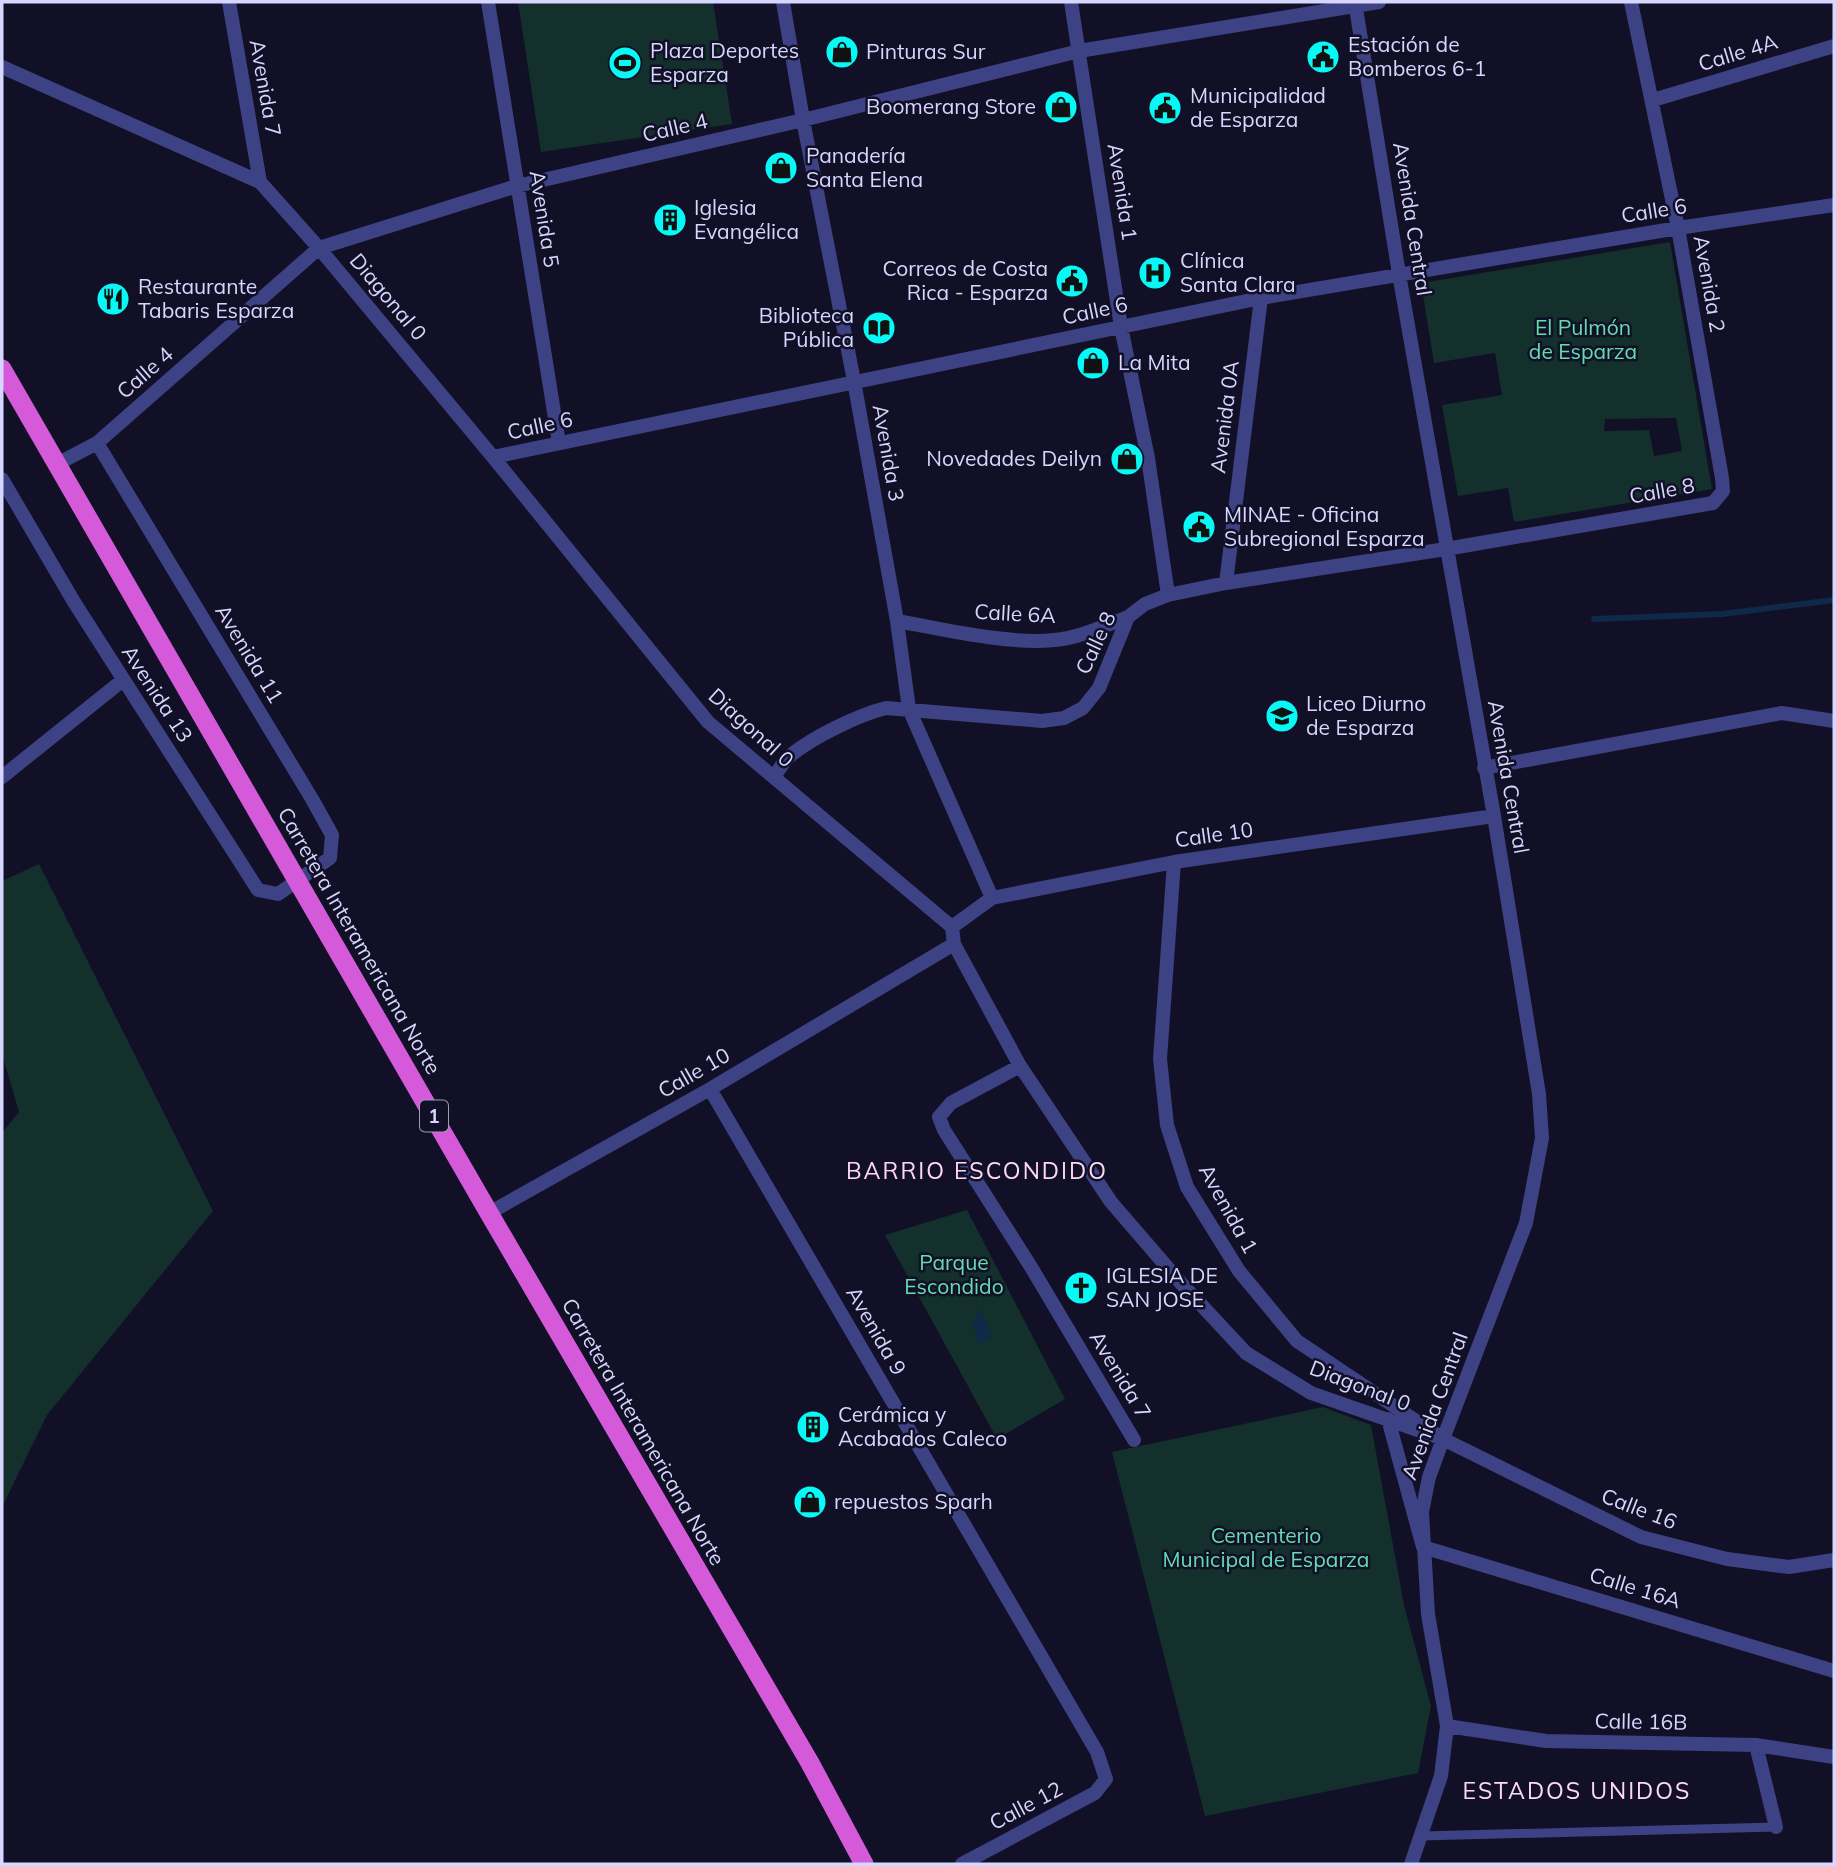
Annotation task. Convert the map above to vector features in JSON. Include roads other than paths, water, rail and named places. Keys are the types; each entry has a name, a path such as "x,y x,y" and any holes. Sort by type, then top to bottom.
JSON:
{"highway":[{"name":"Carretera Interamericana Norte","path":"2,369 810,1763 864,1864"}],"street":[{"name":"Avenida 7","path":"229,2 260,182"},
{"name":"Avenida 5","path":"488,2 559,443"},
{"name":"Avenida 3","path":"783,2 897,621 909,709 992,898"},
{"name":"Avenida 1","path":"1071,2 1121,327 1148,458 1168,596"},
{"name":"Calle 4","path":"57,464 97,443 319,248 517,186 803,120 1079,51 1379,2"},
{"name":"Avenida 2","path":"1631,2 1678,228 1723,491"},
{"name":"Avenida Central","path":"1356,4 1399,274 1494,816 1539,1094 1542,1138 1526,1223 1443,1438 1429,1477 1422,1512 1428,1614 1447,1726 1441,1776 1411,1864"},
{"name":"Calle 4A","path":"1653,100 1834,46"},
{"name":"Diagonal 0","path":"2,67 260,182 319,248 493,457 708,722 952,928 954,944 1020,1066 1111,1202 1180,1282 1247,1353 1311,1393 1443,1438"},
{"name":"Calle 6","path":"493,457 1261,298 1678,228 1834,205"},
{"name":"Avenida 0A","path":"1227,583 1261,298"},
{"name":"Avenida 11","path":"97,443 332,835 330,858 299,880"},
{"name":"Avenida 13","path":"2,479 74,602 258,890 278,894 299,880"},
{"name":"Calle 8","path":"774,777 789,755 832,730 870,712 886,708 1042,721 1064,718 1083,708 1099,688 1128,617 1144,604 1168,596 1227,583 1713,503 1723,491"},
{"name":"Calle 6A","path":"897,621 1010,639 1054,640 1089,632 1128,617"},
{"path":"2,777 123,680"},
{"path":"1484,768 1782,713 1834,721"},
{"name":"Calle 10","path":"952,928 992,898 1174,862 1494,816"},
{"name":"Avenida 1","path":"1174,862 1160,1059 1167,1125 1187,1187 1239,1271 1297,1341 1443,1438"},
{"name":"Calle 10","path":"489,1213 710,1089 954,944"},
{"name":"Avenida 7","path":"1020,1066 950,1103 939,1117 944,1130 1031,1267 1134,1440"},
{"name":"Avenida 9","path":"710,1089 1097,1752 1106,1779"},
{"name":"Avenida Central","path":"1388,1419 1423,1547"},
{"name":"Calle 16","path":"1443,1438 1641,1537 1727,1559 1789,1567 1834,1560"},
{"name":"Calle 16A","path":"1423,1547 1834,1671"},
{"name":"Calle 16B","path":"1447,1726 1546,1741 1756,1745 1834,1757"},
{"path":"1756,1745 1776,1827"},
{"name":"Calle 12","path":"962,1864 1095,1793 1106,1779"}],"lane":[{"path":"1422,1836 1776,1827"}],"water":[{"path":"979,1307 992,1336 980,1345 973,1327"}],"waterway":[{"path":"1594,619 1722,614 1834,600"}],"place":[{"name":"Pinturas Sur","path":"842,52"},
{"name":"Estación de Bomberos 6-1","path":"1323,57"},
{"name":"Plaza Deportes Esparza","path":"625,63"},
{"name":"Boomerang Store","path":"1061,107"},
{"name":"Municipalidad de Esparza","path":"1165,108"},
{"name":"Panadería Santa Elena","path":"781,168"},
{"name":"Iglesia Evangélica","path":"670,220"},
{"name":"Clínica Santa Clara","path":"1155,273"},
{"name":"Correos de Costa Rica - Esparza","path":"1072,281"},
{"name":"Restaurante Tabaris Esparza","path":"113,299"},
{"name":"Biblioteca Pública","path":"879,328"},
{"name":"La Mita","path":"1093,363"},
{"name":"Novedades Deilyn","path":"1127,459"},
{"name":"MINAE - Oficina Subregional Esparza","path":"1199,527"},
{"name":"Liceo Diurno de Esparza","path":"1282,716"},
{"name":"IGLESIA DE SAN JOSE","path":"1081,1288"},
{"name":"Cerámica y Acabados Caleco","path":"813,1427"},
{"name":"repuestos Sparh","path":"810,1502"}],"district":[{"name":"BARRIO ESCONDIDO","path":"977,1171"},
{"name":"ESTADOS UNIDOS","path":"1577,1791"}],"park label":[{"name":"El Pulmón de Esparza","path":"1583,340"},
{"name":"Parque Escondido","path":"954,1275"},
{"name":"Cementerio Municipal de Esparza","path":"1266,1548"}]}
